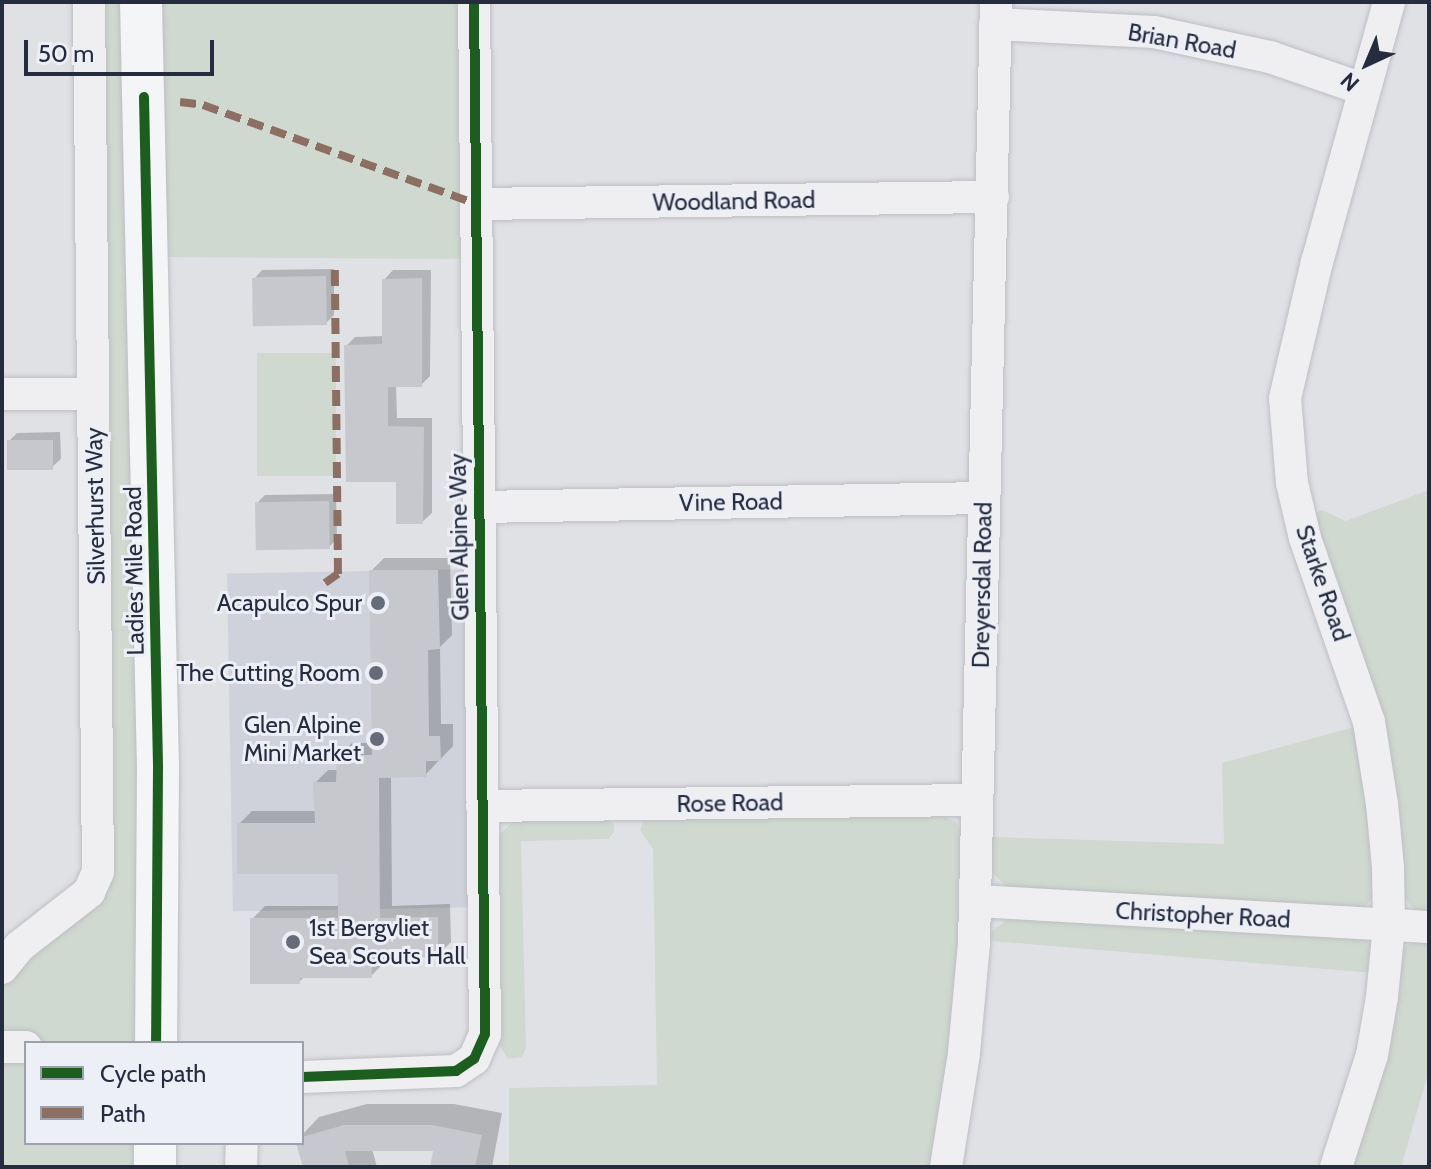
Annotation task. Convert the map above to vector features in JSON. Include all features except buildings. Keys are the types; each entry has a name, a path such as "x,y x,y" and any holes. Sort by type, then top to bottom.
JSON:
{"main road":[{"name":"Ladies Mile Road","path":"141,2 158,766 156,1041"},
{"name":"Ladies Mile Road","path":"144,97 160,2"},
{"path":"155,1145 155,1167"}],"street":[{"name":"Silverhurst Way","path":"2,968 20,946 89,892 98,872 89,2"},
{"name":"Glen Alpine Way","path":"304,1077 444,1073 466,1066 481,1048 485,1034 474,2"},
{"name":"Starke Road","path":"1336,1167 1372,1055 1389,926 1382,804 1369,722 1305,538 1292,483 1285,398 1291,363 1389,2"},
{"name":"Brian Road","path":"995,13 1154,32 1270,57 1363,89"},
{"name":"Dreyersdal Road","path":"946,1167 972,997 995,13"},
{"name":"Woodland Road","path":"476,204 993,197"},
{"path":"2,394 93,394"},
{"name":"Vine Road","path":"479,507 984,498"},
{"name":"Rose Road","path":"482,806 977,800"},
{"name":"Christopher Road","path":"976,901 1429,927"},
{"path":"2,1047 24,1047"},
{"path":"241,1167 242,1145"}],"shaded area":[{"path":"89,2 474,2 477,259 146,257 156,1041 24,1041 24,1145 155,1145 155,1167 2,1167 2,968 89,892"},
{"path":"257,353 336,353 336,476 257,476"},
{"path":"1429,490 1429,914 1415,911 1404,897 1312,514 1322,510 1346,521"},
{"path":"480,569 486,907 233,911 227,573"},
{"path":"1358,726 1376,895 1363,908 1009,890 992,872 992,837 1224,844 1222,763"},
{"path":"937,813 956,822 965,840 963,939 935,1167 509,1167 509,1088 657,1085 653,849 640,830 645,817"},
{"path":"606,817 614,824 614,832 609,839 521,841 526,1048 522,1057 508,1059 500,1046 497,846 500,834 516,819"},
{"path":"1011,917 1363,937 1371,945 1373,973 991,941 991,932"},
{"path":"1429,940 1429,1070 1401,1167 1350,1167 1404,948 1412,942"}],"marked path":[{"path":"180,102 203,105 476,204"},
{"path":"325,583 338,574 335,266"}],"cycle path":[{"path":"304,1077 456,1071 474,1059 485,1034 474,2"},
{"path":"144,97 158,766 156,1041"}],"place":[{"name":"Acapulco Spur","path":"378,603"},
{"name":"The Cutting Room","path":"376,673"},
{"name":"Glen Alpine Mini Market","path":"377,739"},
{"name":"1st Bergvliet Sea Scouts Hall","path":"293,942"}]}
